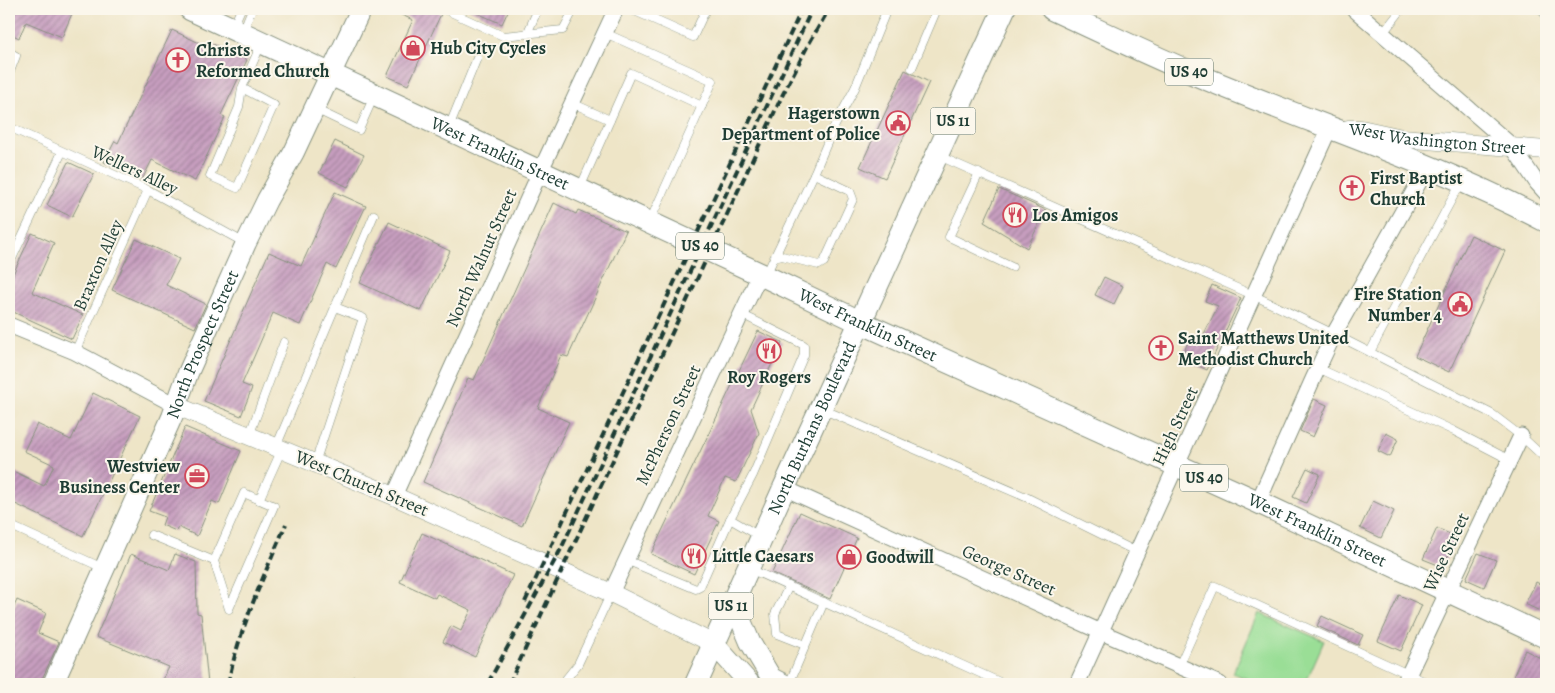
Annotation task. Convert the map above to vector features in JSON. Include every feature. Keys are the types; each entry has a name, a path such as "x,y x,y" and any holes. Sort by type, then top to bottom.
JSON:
{"main road":[{"name":"West Franklin Street","path":"190,9 244,28 331,75 649,223 767,270 860,322 1258,502 1546,637"},
{"name":"North Prospect Street","path":"54,684 177,406 188,373 246,243 294,152 361,9"},
{"name":"North Burhans Boulevard","path":"696,684 820,408 1004,9"},
{"name":"West Washington Street","path":"1052,9 1081,18 1214,82 1330,128"},
{"name":"US 40","path":"1330,128 1428,166 1510,202 1546,221"},
{"path":"733,602 750,642 771,679"},
{"path":"714,644 750,684"}],"street":[{"name":"North Walnut Street","path":"394,496 540,172 616,9"},
{"path":"1354,9 1512,146 1537,184 1546,193"},
{"name":"West Washington Street","path":"1330,128 1361,129 1402,138 1546,150"},
{"name":"High Street","path":"1078,684 1330,128"},
{"path":"1258,502 1334,334 1428,166"},
{"name":"McPherson Street","path":"611,593 741,314 767,270"},
{"name":"West Church Street","path":"9,325 75,352 177,406 394,496 611,593 714,644"},
{"name":"Wise Street","path":"1406,679 1521,436"},
{"name":"George Street","path":"784,488 1180,666 1212,683"},
{"path":"771,679 789,684"}],"lane":[{"path":"242,88 274,105 236,188 210,176 239,106 242,88 244,28 252,9"},
{"path":"444,9 503,36 563,30 574,9"},
{"path":"527,34 538,9"},
{"path":"630,9 693,37 706,9"},
{"path":"652,18 656,9"},
{"path":"767,270 814,174 833,129 855,88 887,9"},
{"path":"912,68 937,9"},
{"path":"1383,34 1402,9"},
{"path":"605,33 713,81 649,223"},
{"path":"9,52 16,56 9,74"},
{"path":"448,129 477,58"},
{"path":"579,190 631,73 702,106"},
{"path":"315,109 359,130 374,95"},
{"path":"572,103 610,120"},
{"name":"Wellers Alley","path":"9,128 148,190 246,243"},
{"path":"9,265 62,152"},
{"path":"937,155 1255,296 1334,334 1492,414 1521,436 1546,459"},
{"path":"767,270 782,256 819,265 824,262 853,199 850,191 814,174"},
{"path":"979,174 949,237 1012,267"},
{"path":"1370,352 1461,181"},
{"name":"Braxton Alley","path":"75,352 148,190"},
{"path":"259,500 335,307 374,215"},
{"path":"315,463 363,318 335,307"},
{"path":"626,560 696,589 700,587 730,519 753,475 804,355 804,344 741,314"},
{"path":"248,436 284,342"},
{"path":"1318,368 1454,431 1510,460"},
{"path":"820,408 1028,498 1137,552"},
{"path":"244,493 259,500 274,506 229,609 214,561 244,493"},
{"path":"730,519 762,537"},
{"path":"9,525 105,569"},
{"path":"151,535 214,561"},
{"path":"748,568 1004,684"},
{"path":"789,586 775,614 777,634 805,646"},
{"path":"1180,666 1216,586 1406,679 1430,684"},
{"path":"562,684 578,664 611,593"},
{"path":"789,684 824,602"}],"green space":[{"path":"1259,613 1324,641 1305,684 1259,684 1233,673"}],"building":[{"path":"9,9 74,9 62,37 26,22 19,38 9,33"},
{"name":"Hub City Cycles","path":"388,9 438,9 441,14 408,85 387,76 413,20"},
{"path":"468,9 509,9 502,24"},
{"path":"172,30 210,48 213,44 247,60 221,115 225,117 195,181 152,160 142,180 104,162 115,141 118,143"},
{"path":"905,70 929,82 885,178 860,167"},
{"path":"335,141 364,155 348,187 319,173"},
{"path":"68,162 94,174 72,217 47,205"},
{"name":"Los Amigos","path":"999,189 1046,210 1027,248 984,222"},
{"path":"335,192 366,206 336,269 327,264 300,325 273,313 242,384 252,388 241,416 204,401 269,252 301,266"},
{"path":"554,203 576,214 578,210 626,231 568,357 561,355 538,408 569,422 522,526 423,482 468,378 474,380"},
{"path":"389,222 450,251 421,311 360,283"},
{"path":"32,233 54,243 32,292 83,315 72,339 9,310 9,283"},
{"name":"Fire Station Number 4","path":"1471,235 1505,251 1449,372 1415,356"},
{"path":"136,239 179,259 166,285 206,304 195,328 112,290"},
{"path":"1104,277 1123,286 1114,304 1095,295"},
{"path":"1212,285 1241,298 1207,370 1181,358 1189,340 1199,344 1218,306 1205,301"},
{"path":"758,331 782,342 751,409 759,433 736,482 725,478 708,516 719,521 694,574 651,554"},
{"path":"93,393 140,416 83,536 9,501 9,469 44,486 54,465 24,451 37,424 71,440"},
{"path":"1314,399 1327,405 1313,437 1300,431"},
{"name":"Westview Business Center","path":"185,427 241,451 219,504 212,501 197,536 178,527 176,531 162,525 165,517 149,511"},
{"path":"1386,433 1398,439 1390,457 1378,451"},
{"path":"1307,468 1320,474 1306,503 1293,497"},
{"path":"1373,501 1394,511 1381,538 1360,528"},
{"path":"800,512 857,538 830,599 772,573"},
{"path":"1437,528 1456,537 1443,567 1423,559"},
{"path":"422,533 513,575 475,657 443,642 451,626 461,631 471,610 437,594 435,598 400,582"},
{"path":"1478,553 1496,560 1484,587 1466,579"},
{"path":"131,554 169,570 175,554 196,562 197,613 201,614 208,684 161,684 169,667 96,637"},
{"path":"1536,582 1546,587 1546,598 1540,611 1525,604"},
{"path":"1399,595 1422,605 1401,651 1378,641"},
{"path":"17,600 46,613 38,633 59,642 41,684 9,684 9,618"},
{"path":"1322,616 1363,635 1358,645 1317,626"},
{"path":"1525,650 1546,661 1546,684 1530,684 1513,677"}],"railway":[{"path":"525,602 802,9"},
{"path":"488,683 561,549 812,9"},
{"path":"509,684 782,96 829,9"},
{"path":"228,684 245,623 286,524"},
{"path":"353,684 356,673"}],"place":[{"name":"Hub City Cycles","path":"413,48"},
{"name":"Christs Reformed Church","path":"178,60"},
{"name":"Hagerstown Department of Police","path":"898,123"},
{"name":"First Baptist Church","path":"1352,188"},
{"name":"Los Amigos","path":"1015,215"},
{"name":"Fire Station Number 4","path":"1460,304"},
{"name":"Saint Matthews United Methodist Church","path":"1161,348"},
{"name":"Roy Rogers","path":"769,351"},
{"name":"Westview Business Center","path":"197,476"},
{"name":"Little Caesars","path":"694,556"},
{"name":"Goodwill","path":"849,557"}]}
